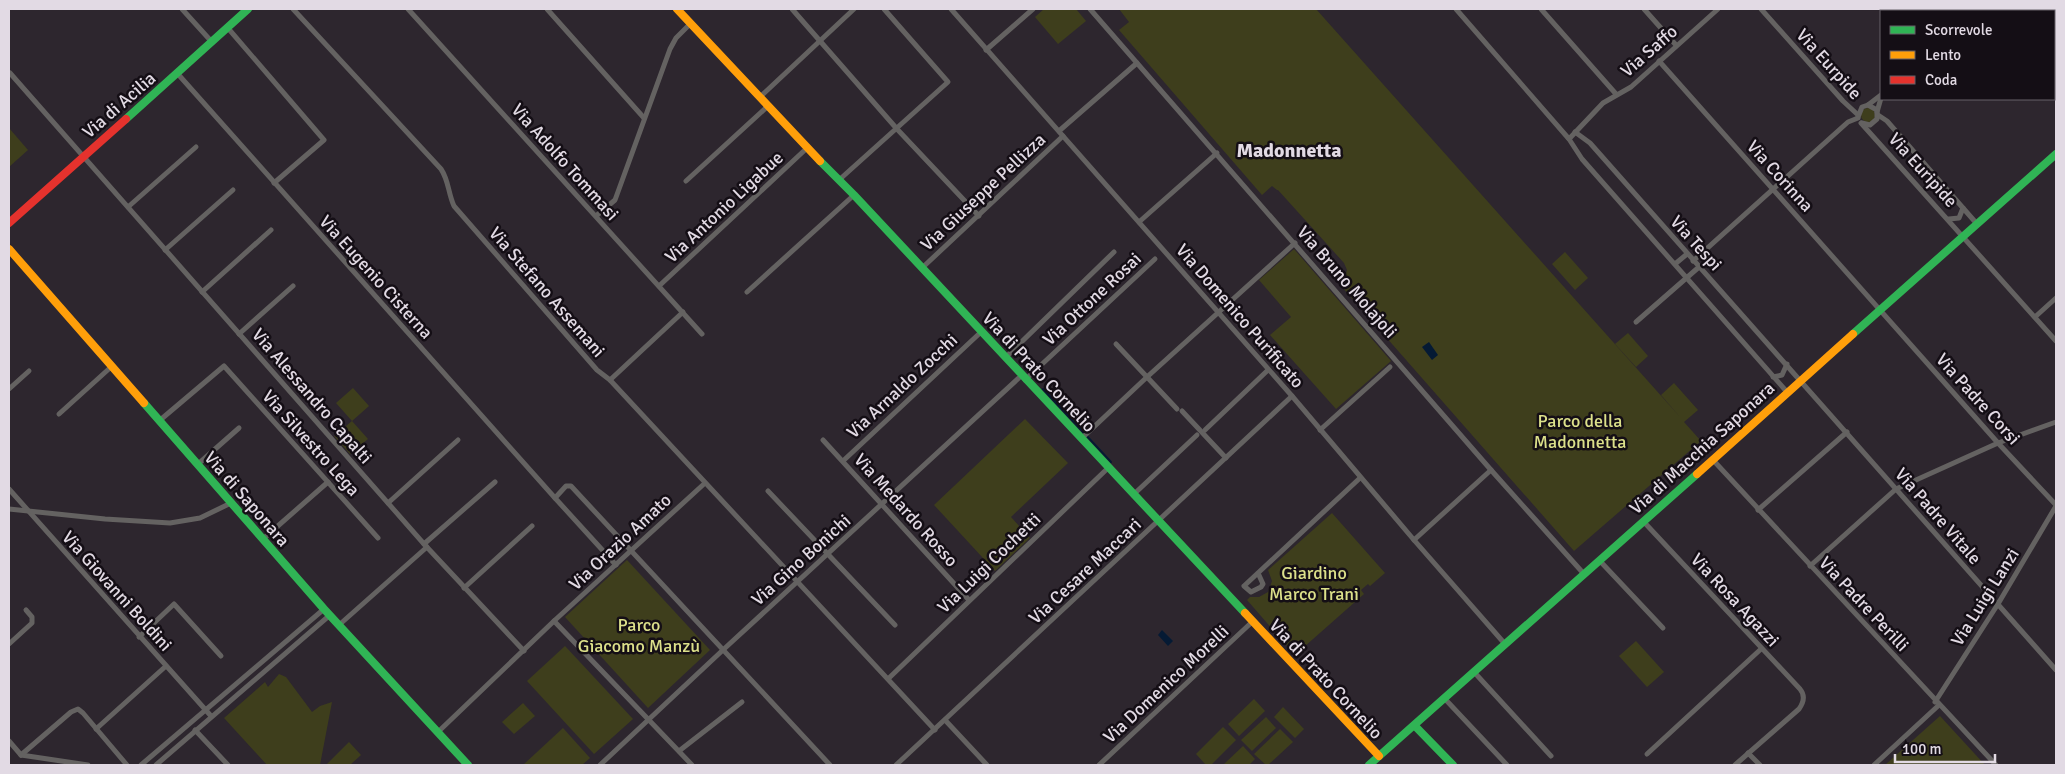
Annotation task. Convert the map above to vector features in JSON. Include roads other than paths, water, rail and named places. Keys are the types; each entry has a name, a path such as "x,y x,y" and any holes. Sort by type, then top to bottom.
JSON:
{"street":[{"path":"182,9 211,41"},
{"name":"Via di Acilia","path":"9,223 248,9"},
{"name":"Via Stefano Assemani","path":"293,9 441,169 446,176 450,198 454,206 602,375 610,380 798,582"},
{"name":"Via Adolfo Tommasi","path":"408,9 702,334"},
{"path":"547,9 644,118"},
{"name":"Via di Prato Cornelio","path":"677,9 807,148 840,180 1378,756"},
{"path":"792,9 897,128 979,216"},
{"path":"760,97 854,9"},
{"path":"840,180 948,82 884,9"},
{"name":"Via Domenico Purificato","path":"951,9 1292,396 1360,478 1505,644"},
{"path":"986,50 1033,9"},
{"name":"Via Bruno Molajoli","path":"1090,9 1491,470 1584,574"},
{"name":"Via Tespi","path":"1456,9 1569,139 1582,159 1787,392"},
{"path":"1541,9 1616,94"},
{"path":"1644,9 1676,45"},
{"name":"Via Saffo","path":"1575,132 1603,103 1631,87 1718,9"},
{"name":"Via Eurpide","path":"1761,9 1859,118"},
{"path":"596,216 615,200 671,46 690,23"},
{"path":"227,27 324,140 274,183"},
{"name":"Via Corinna","path":"1659,61 1880,310"},
{"path":"1059,131 1137,64"},
{"name":"Via Alessandro Capalti","path":"10,73 426,546 524,651"},
{"name":"Via Eugenio Cisterna","path":"177,73 616,565"},
{"path":"1859,118 1862,107 1880,98"},
{"path":"1859,118 1867,125 1873,124 1878,113 1880,100"},
{"path":"1868,105 1875,108 1878,113"},
{"path":"686,181 768,106"},
{"name":"Via Euripide","path":"1878,113 1977,224"},
{"path":"1693,260 1848,122 1859,118"},
{"name":"Via Euripide","path":"1859,118 2056,341"},
{"path":"1569,139 1575,132"},
{"name":"Via Tespi","path":"1575,132 1590,143 1801,380"},
{"name":"Via Giuseppe Pellizza","path":"922,268 1063,136"},
{"path":"128,207 196,147"},
{"name":"Via Antonio Ligabue","path":"659,286 807,148"},
{"path":"1139,222 1217,153"},
{"name":"Via di Macchia Saponara","path":"1369,765 2056,154"},
{"path":"165,250 233,190"},
{"path":"747,292 854,195"},
{"path":"1948,220 1959,218 1963,208"},
{"path":"202,292 270,230"},
{"path":"1081,439 1146,377 1295,243"},
{"name":"Via di Saponara","path":"9,249 338,625 468,765"},
{"path":"1005,358 1114,252"},
{"path":"1675,264 1687,254"},
{"name":"Via Ottone Rosai","path":"1023,378 1155,258"},
{"path":"1636,322 1699,267"},
{"path":"239,334 292,286"},
{"path":"2035,317 2056,298"},
{"name":"Via Padre Corsi","path":"1880,310 1998,443 2056,505"},
{"path":"610,380 683,312"},
{"name":"Via Arnaldo Zocchi","path":"843,461 981,332"},
{"path":"1116,344 1226,458"},
{"path":"1773,376 1782,375 1787,364"},
{"name":"Via Silvestro Lega","path":"159,421 224,366 378,538"},
{"path":"58,414 111,367"},
{"path":"1320,430 1390,367"},
{"path":"1205,430 1268,370"},
{"path":"9,389 29,371"},
{"name":"Via Gino Bonichi","path":"600,765 724,649 1023,378"},
{"name":"Via Padre Vitale","path":"1801,380 2056,670"},
{"name":"Via Cesare Maccari","path":"896,765 1292,396"},
{"path":"1810,566 1896,489 1998,443 2056,422"},
{"path":"198,466 239,428"},
{"path":"1758,510 1847,432"},
{"path":"1133,495 1197,435"},
{"path":"388,503 458,440"},
{"name":"Via Medardo Rosso","path":"823,440 969,600"},
{"name":"Via Padre Perilli","path":"1713,460 1996,765"},
{"name":"Via Luigi Cochetti","path":"889,678 1108,468"},
{"path":"1414,540 1491,470"},
{"path":"1258,573 1360,478"},
{"path":"263,539 328,482"},
{"path":"338,625 495,482"},
{"name":"Via Orazio Amato","path":"438,732 554,621 705,483"},
{"path":"556,498 566,486 571,486 830,765"},
{"name":"Via Giovanni Boldini","path":"9,489 211,716"},
{"path":"768,491 895,625"},
{"path":"9,509 105,520 170,524 200,518 230,503"},
{"name":"Via Luigi Lanzi","path":"1874,765 1937,703 2056,505"},
{"name":"Via Rosa Agazzi","path":"1643,521 1800,689 1803,700 1799,709 1748,753"},
{"path":"464,588 532,526"},
{"path":"1599,560 1663,628"},
{"path":"798,582 889,678 935,730"},
{"path":"139,636 174,604 222,656"},
{"path":"9,644 32,622 32,617 26,610"},
{"path":"141,765 205,710 327,612"},
{"path":"156,765 327,612"},
{"path":"554,621 692,765"},
{"name":"Via Domenico Morelli","path":"1099,765 1252,622"},
{"path":"1647,754 1761,649"},
{"path":"96,728 166,666"},
{"path":"1474,672 1551,756"},
{"path":"1445,698 1507,765"},
{"path":"679,752 742,702"},
{"path":"21,755 75,710 81,711 127,765"},
{"path":"945,720 987,765"},
{"path":"1415,726 1452,765"},
{"path":"195,730 228,765"},
{"path":"9,741 21,755 88,765"},
{"path":"1735,765 1748,753 1760,765"}],"water":[{"path":"1429,342 1438,355 1432,360 1422,347"},
{"path":"1162,630 1173,641 1168,646 1158,635"}],"waterway":[{"path":"1043,389 1111,462"}],"district":[{"name":"Madonnetta","path":"1289,150"}],"park label":[{"name":"Parco della Madonnetta","path":"1580,431"},
{"name":"Giardino Marco Trani","path":"1314,583"},
{"name":"Parco Giacomo Manzù","path":"639,635"}]}
